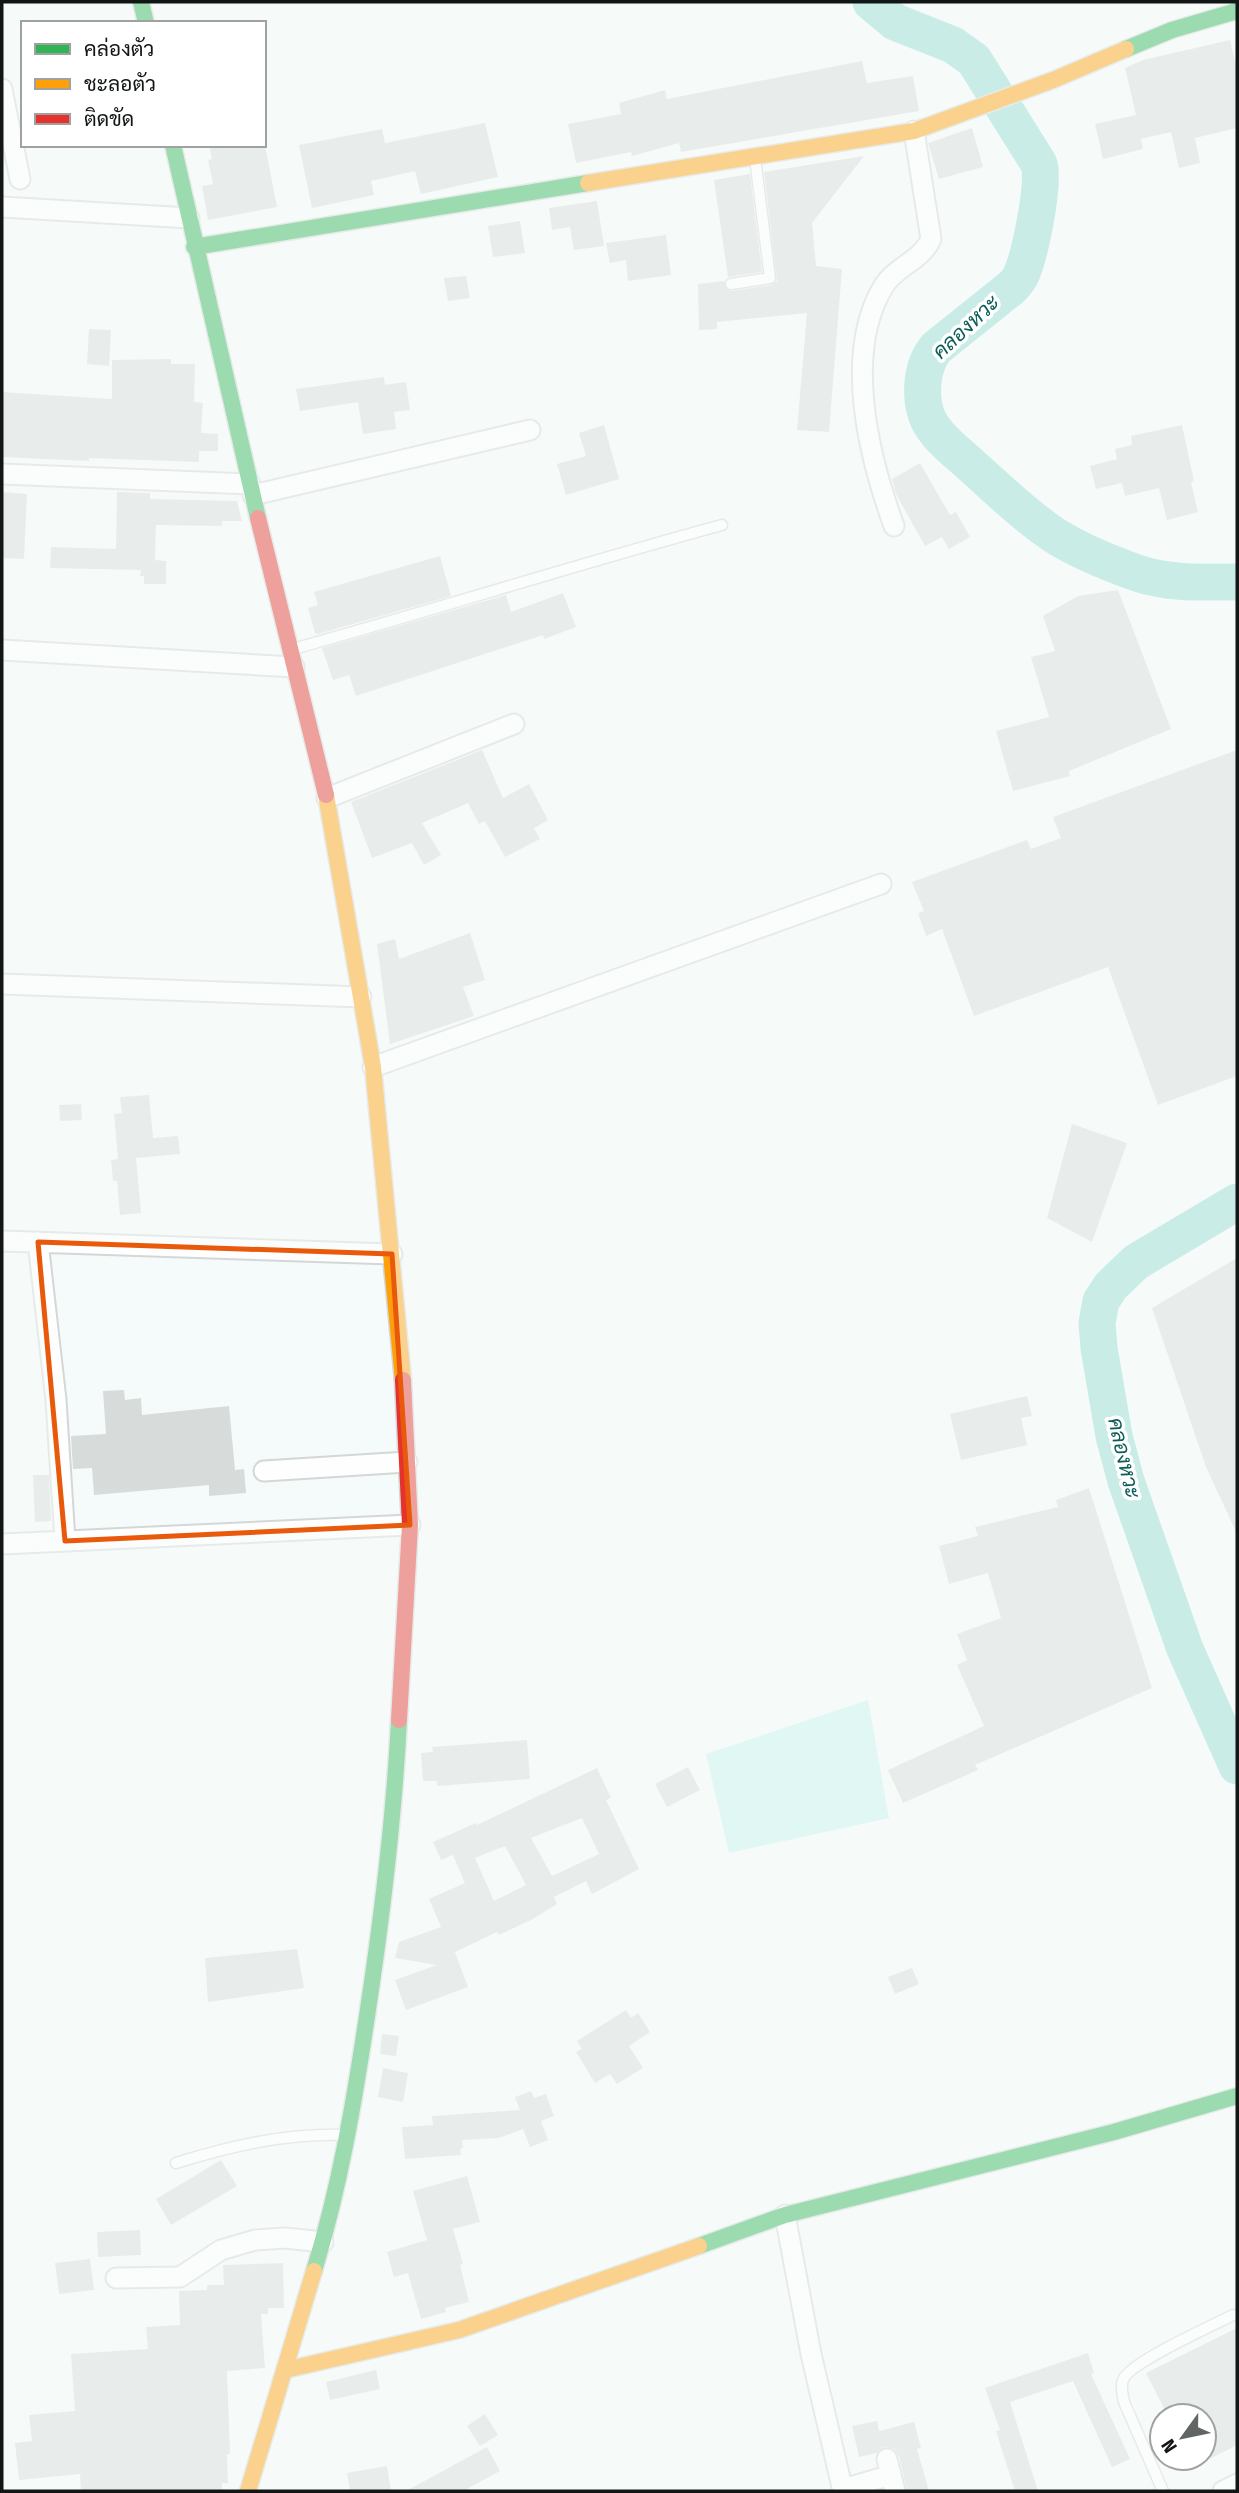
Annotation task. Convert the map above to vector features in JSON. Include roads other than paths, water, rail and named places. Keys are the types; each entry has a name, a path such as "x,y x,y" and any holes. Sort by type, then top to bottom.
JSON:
{"street":[{"path":"141,2 146,21"},
{"path":"194,247 914,131 1053,80 1172,30 1237,10"},
{"path":"2,89 20,179"},
{"path":"894,526 873,459 863,381 867,334 881,291 886,283 920,254 931,239 914,131"},
{"path":"173,147 251,490 327,797 373,1067 402,1364 410,1525 396,1782 376,1957 349,2135 323,2242 248,2491"},
{"path":"2,207 189,218"},
{"path":"2,474 251,490 530,430"},
{"path":"2,650 291,659"},
{"path":"327,797 514,724"},
{"path":"373,1067 881,884"},
{"path":"2,984 361,997"},
{"path":"2,1241 392,1254"},
{"path":"38,1242 56,1401 65,1541"},
{"path":"264,1471 407,1462"},
{"path":"2,1544 410,1525"},
{"path":"285,2370 459,2330 785,2215 1114,2132 1237,2096"},
{"path":"785,2215 811,2354 843,2490 891,2475"},
{"path":"116,2278 180,2277 221,2250 255,2240 285,2238 323,2242"}],"lane":[{"path":"731,284 770,278 755,158"},
{"path":"291,659 556,571 722,524"},
{"path":"176,2163 268,2139 318,2134 349,2135"},
{"path":"1164,2491 1124,2402 1121,2390 1123,2379 1136,2365 1233,2315"}],"waterway":[{"name":"คลองหวะ","path":"871,2 895,22 953,45 974,60 1039,164 1040,187 1036,219 1020,277 1011,288 936,348 927,364 923,402 932,426 948,444 1022,511 1074,546 1149,577 1186,582 1237,582"},
{"name":"คลองหวะ","path":"1237,1202 1136,1262 1111,1286 1101,1301 1097,1323 1114,1436 1126,1481 1185,1649 1237,1766"}]}
